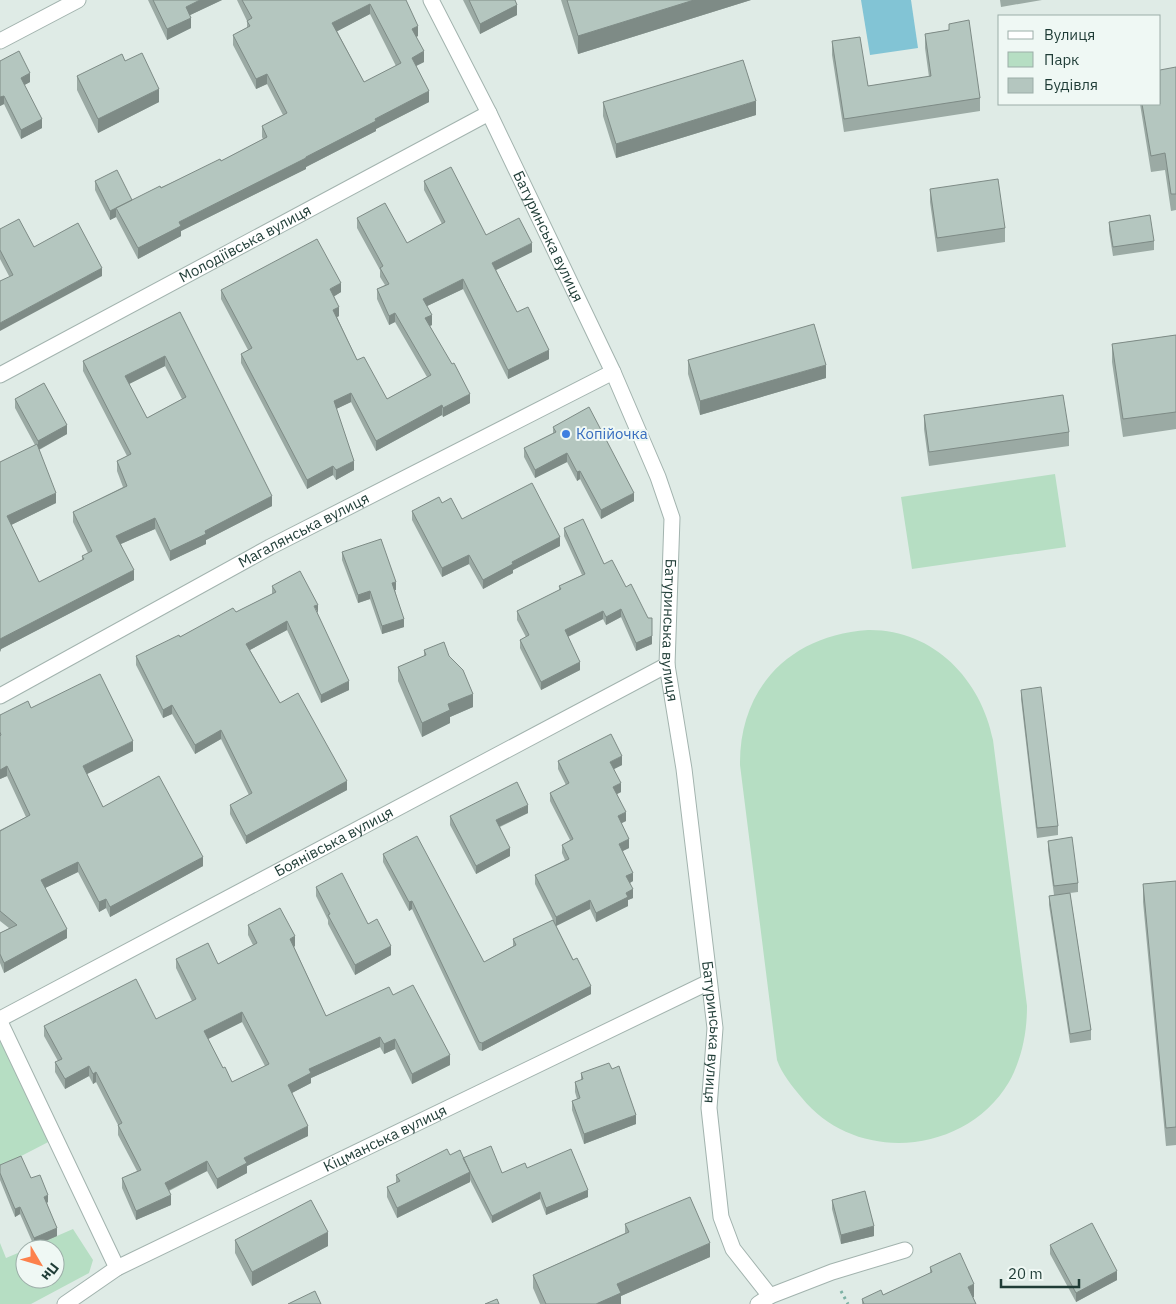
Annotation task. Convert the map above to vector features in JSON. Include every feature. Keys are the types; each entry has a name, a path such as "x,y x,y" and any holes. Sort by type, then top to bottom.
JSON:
{"street":[{"path":"0,41 78,0"},
{"name":"Батуринська вулиця","path":"431,0 489,113 613,372 658,477 672,518 667,665 684,769 715,1028 709,1108 722,1217 733,1250 764,1300"},
{"name":"Молодіївська вулиця","path":"0,375 489,113"},
{"name":"Магалянська вулиця","path":"0,696 270,547 613,372"},
{"name":"Боянівська вулиця","path":"0,1020 667,665"},
{"name":"Кіцманська вулиця","path":"65,1304 117,1268 709,982"},
{"path":"0,1020 117,1268"},
{"path":"764,1300 832,1272 905,1250"}],"green space":[{"path":"1055,474 1066,547 912,569 901,497"},
{"path":"868,630 892,632 913,638 933,648 965,678 978,697 987,718 993,740 1027,1006 1025,1036 1017,1064 1009,1082 990,1107 966,1125 938,1137 909,1142 879,1141 851,1134 824,1119 802,1098 779,1065 740,765 742,737 749,712 760,689 775,670 793,654 815,642 840,634"},
{"path":"0,1022 56,1138 0,1167"},
{"path":"73,1229 93,1260 89,1273 65,1286 65,1239 50,1239"},
{"path":"0,1243 6,1258 15,1254 15,1289 59,1289 31,1304 0,1304"}],"water":[{"path":"861,0 911,0 918,48 870,55"}],"building":[{"path":"153,0 200,0 186,7 191,18 167,29"},
{"path":"242,0 406,0 418,26 412,29 424,51 412,58 429,91 306,158 179,222 181,226 138,248 116,208 220,159 221,161 267,137 262,126 287,113 267,74 256,79 233,35 250,26 247,21 252,18","holes":["370,4 401,63 364,82 332,23"]},
{"path":"469,0 515,0 517,5 480,24"},
{"path":"567,0 694,0 578,36"},
{"path":"969,20 980,98 844,119 832,41 860,37 868,86 931,76 925,34 949,30 949,24"},
{"path":"19,51 30,73 21,78 42,119 21,130 4,96 0,97 0,61"},
{"path":"142,53 159,89 98,119 77,76 122,54 125,61"},
{"path":"743,60 756,101 616,144 603,102"},
{"path":"1176,67 1176,194 1171,194 1165,153 1151,156 1142,105 1161,105 1161,70"},
{"path":"451,167 486,235 519,218 532,243 492,263 517,312 528,307 549,350 508,370 463,279 423,299 432,315 425,318 452,364 454,363 470,394 443,408 442,405 376,441 351,393 334,401 354,461 336,470 333,466 307,480 241,354 252,348 221,290 317,239 341,283 330,289 339,307 333,310 357,360 364,357 387,399 431,375 395,313 389,316 377,289 389,284 380,268 383,266 357,218 385,203 407,243 445,222 424,181"},
{"path":"117,170 132,200 110,211 95,181"},
{"path":"998,179 1005,228 937,238 930,189"},
{"path":"1150,215 1154,241 1113,247 1109,222"},
{"path":"19,219 34,247 78,223 102,268 0,323 0,281 13,275 0,250 0,229"},
{"path":"180,312 272,496 205,531 206,534 170,551 155,518 116,536 134,570 0,639 0,462 37,444 56,493 7,516 39,582 84,559 82,556 92,551 73,512 127,486 117,461 131,454 83,361","holes":["165,356 186,397 147,418 125,376"]},
{"path":"814,324 826,365 700,401 688,360"},
{"path":"1176,335 1176,412 1123,419 1112,344"},
{"path":"44,383 67,425 38,441 15,399"},
{"path":"1063,395 1069,432 929,452 924,415"},
{"path":"589,407 634,493 601,510 580,471 577,472 567,453 535,470 524,448 556,432 553,427"},
{"path":"532,483 560,537 512,562 513,564 483,580 469,555 442,568 412,511 439,497 442,503 451,498 462,519"},
{"path":"583,519 604,564 612,560 626,587 631,584 648,618 652,618 652,636 636,643 621,609 606,617 603,611 565,630 580,662 541,682 520,640 529,635 517,611 561,589 559,586 585,574 564,528"},
{"path":"381,539 396,582 392,583 404,619 382,626 370,591 358,595 342,552"},
{"path":"300,571 318,605 314,606 349,681 321,695 287,621 246,644 280,703 298,693 347,781 246,836 230,805 252,793 221,730 195,745 172,705 163,710 136,656 179,635 180,637 233,608 236,612 276,592 272,586"},
{"path":"444,642 449,656 463,670 473,694 448,704 450,710 422,723 398,667 426,655 424,650"},
{"path":"100,674 133,741 83,766 103,807 159,776 203,857 110,907 106,899 99,902 78,862 41,880 67,929 4,963 0,954 0,933 17,925 0,911 0,831 30,815 7,766 0,770 0,715 28,701 31,708"},
{"path":"1041,687 1058,826 1037,828 1021,690"},
{"path":"611,734 622,756 610,762 621,783 613,787 626,812 618,816 629,839 619,844 633,873 626,876 633,889 626,893 628,897 596,913 590,900 556,917 535,875 569,859 562,845 573,839 550,793 569,783 558,761"},
{"path":"517,782 528,805 496,820 510,848 476,866 450,816"},
{"path":"417,836 484,962 516,945 513,939 553,920 573,960 577,958 591,986 482,1043 479,1042 412,901 409,902 383,854"},
{"path":"1072,837 1078,883 1054,886 1048,841"},
{"path":"342,873 368,924 377,919 391,946 355,965 328,915 330,914 316,887"},
{"path":"1176,881 1176,1127 1166,1128 1143,884"},
{"path":"1070,893 1091,1030 1070,1034 1049,896"},
{"path":"280,908 295,936 290,939 326,1016 389,987 393,995 413,985 450,1055 412,1074 395,1039 384,1044 380,1037 309,1069 311,1073 288,1085 308,1126 244,1158 247,1163 217,1179 207,1161 165,1183 171,1195 136,1211 122,1178 141,1170 118,1125 122,1123 96,1072 93,1074 89,1066 65,1079 55,1062 62,1059 44,1026 136,979 156,1019 196,999 176,959 208,943 218,964 257,943 248,925","holes":["242,1012 269,1064 232,1082 204,1031"]},
{"path":"609,1063 612,1069 619,1066 636,1115 584,1134 572,1101 580,1098 575,1082 583,1079 581,1073"},
{"path":"491,1146 502,1173 525,1163 527,1168 571,1149 588,1190 546,1208 540,1192 492,1216 463,1158"},
{"path":"447,1149 450,1155 460,1150 470,1172 397,1208 387,1187 400,1181 396,1175"},
{"path":"21,1156 31,1178 40,1175 48,1195 44,1197 57,1228 34,1238 20,1207 15,1209 0,1173 0,1165"},
{"path":"865,1191 874,1226 841,1235 832,1200"},
{"path":"690,1197 710,1243 617,1284 621,1293 596,1304 546,1304 533,1275 629,1232 625,1224"},
{"path":"311,1200 328,1232 252,1272 235,1240"},
{"path":"1092,1223 1117,1271 1076,1293 1050,1245"},
{"path":"960,1253 974,1284 968,1287 976,1304 864,1304 862,1299 881,1290 883,1295 932,1272 930,1267"},
{"path":"315,1291 321,1304 288,1304"},
{"path":"497,1299 499,1304 485,1304"}],"place":[{"name":"Копійочка","path":"566,434"}]}
